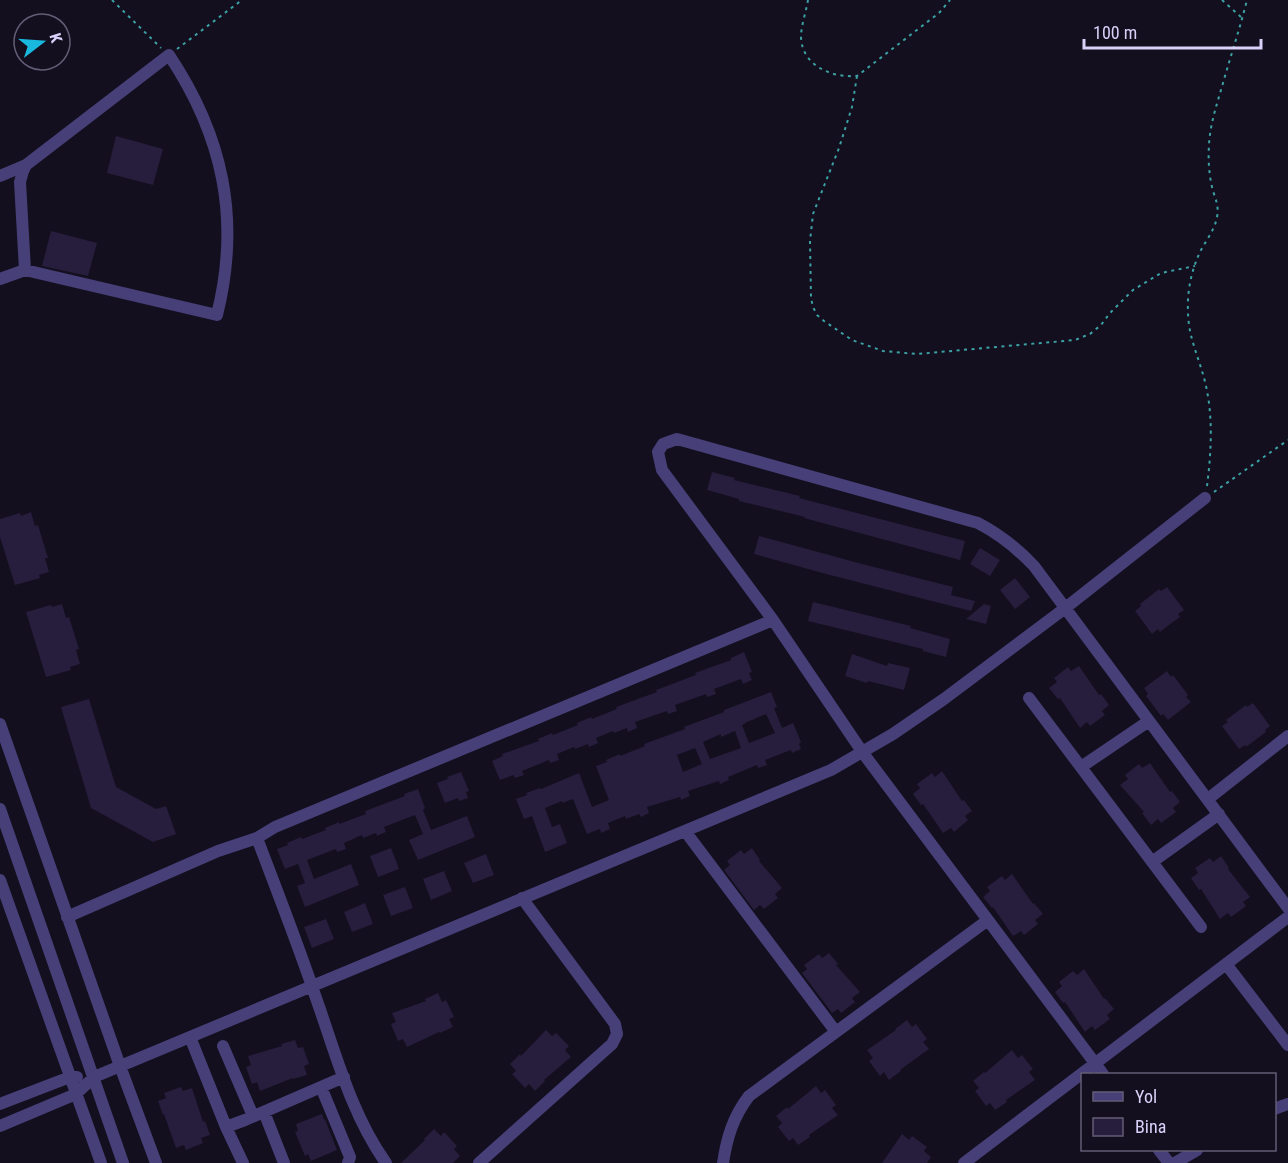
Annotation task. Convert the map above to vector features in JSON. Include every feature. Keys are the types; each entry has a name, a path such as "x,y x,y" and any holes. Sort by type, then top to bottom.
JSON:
{"street":[{"path":"0,176 26,165 169,55 204,119 219,165 228,226 225,280 217,315 25,270 0,279"},
{"path":"25,270 20,182 26,165"},
{"path":"1288,908 1034,566 1017,548 978,522 676,439 663,444 658,452 662,470 772,620 863,753 1099,1069 1226,964 1288,917"},
{"path":"0,1104 70,1077 93,1077 831,770 863,753 919,717 1064,609 1205,498"},
{"path":"67,917 218,851 257,837 275,827 772,620"},
{"path":"1029,698 1201,927"},
{"path":"1081,767 1149,721"},
{"path":"0,724 156,1163"},
{"path":"1208,799 1288,736"},
{"path":"0,809 123,1163"},
{"path":"1152,862 1219,814"},
{"path":"685,831 836,1032"},
{"path":"257,837 355,1108 386,1163"},
{"path":"0,880 100,1163"},
{"path":"479,1163 612,1044 616,1034 615,1024 522,898"},
{"path":"723,1163 731,1127 749,1096 988,920"},
{"path":"1226,964 1288,1045"},
{"path":"190,1037 243,1163"},
{"path":"224,1046 284,1163"},
{"path":"0,1126 76,1094 93,1077"},
{"path":"226,1126 344,1077"},
{"path":"964,1163 1081,1082"},
{"path":"321,1087 350,1157 348,1163"},
{"path":"1175,1163 1194,1151"}],"path":[{"path":"112,0 169,55 242,0"},
{"path":"808,0 801,36 803,48 816,67 844,77 857,76 939,13 950,0"},
{"path":"1222,0 1242,18"},
{"path":"1205,498 1210,446 1209,405 1204,378 1191,338 1188,295 1200,253 1217,221 1218,205 1213,190 1209,161 1210,135 1247,0"},
{"path":"857,76 852,107 839,148 813,214 810,241 813,307 824,321 852,340 883,351 917,354 1076,339 1090,334 1101,326 1133,290 1161,273 1195,266"},
{"path":"1205,498 1288,440"}],"building":[{"path":"116,136 163,149 153,185 107,173"},
{"path":"51,231 97,243 88,276 42,266"},
{"path":"712,472 735,478 734,480 800,496 799,498 965,541 960,560 739,501 739,499 707,490"},
{"path":"31,512 35,526 38,525 48,558 45,558 49,572 39,575 40,578 15,585 0,537 0,519"},
{"path":"759,536 953,587 951,595 975,601 971,611 754,554"},
{"path":"980,548 1000,560 990,576 970,564"},
{"path":"1015,578 1030,597 1015,609 1000,590"},
{"path":"1167,587 1184,610 1178,614 1180,617 1160,632 1158,629 1152,634 1135,611 1159,589 1161,591"},
{"path":"813,602 911,626 910,628 950,639 946,657 923,651 923,649 808,621"},
{"path":"62,604 66,618 69,617 79,649 76,650 80,664 70,667 71,670 46,677 26,612"},
{"path":"984,604 991,606 986,624 966,619"},
{"path":"744,652 752,672 749,673 752,680 743,684 741,679 714,689 716,694 707,697 706,694 675,705 677,711 668,714 667,711 635,722 637,728 628,732 627,728 614,733 613,731 596,738 598,743 589,747 588,744 575,749 574,747 557,754 559,760 550,763 549,760 522,771 524,775 515,778 513,775 500,780 492,761 503,756 502,754 578,725 577,723 591,717 592,719 617,709 616,707 657,692 656,690 731,660"},
{"path":"852,654 887,666 888,663 910,668 904,690 845,676"},
{"path":"1079,666 1099,695 1101,694 1109,705 1102,711 1105,715 1090,726 1087,722 1080,728 1060,698 1058,699 1049,688 1057,682 1054,678 1068,667 1071,671"},
{"path":"1167,671 1171,677 1173,675 1191,702 1168,720 1163,714 1161,716 1146,696 1148,694 1144,688"},
{"path":"771,692 777,707 774,708 782,728 793,723 801,742 799,744 801,749 792,753 791,750 765,760 767,765 758,768 757,765 728,777 729,780 720,784 719,781 688,791 690,796 681,800 680,797 647,807 649,813 641,817 639,814 626,819 625,816 608,823 610,829 601,833 600,829 587,834 573,799 562,803 562,801 545,808 552,827 560,824 567,843 545,852 532,816 524,819 516,799 579,773 592,807 609,800 596,766 724,712 724,710","holes":["766,714 775,733 749,743 742,725","735,731 741,748 710,759 703,742 721,734 721,737","695,748 702,764 683,772 677,755"]},
{"path":"89,699 116,787 156,809 166,806 176,834 153,842 91,808 61,707"},
{"path":"1253,703 1270,726 1265,730 1266,732 1246,747 1245,745 1239,749 1222,726 1228,722 1226,720 1246,705 1247,707"},
{"path":"1150,763 1170,792 1172,791 1180,802 1173,808 1176,812 1161,823 1158,819 1151,825 1142,813 1144,812 1120,785 1128,779 1125,775 1139,764 1142,768"},
{"path":"942,771 962,801 964,800 972,811 965,816 968,820 954,832 951,828 943,833 923,804 921,805 913,794 920,788 917,784 932,773 935,777"},
{"path":"461,772 469,791 466,792 468,798 459,801 458,798 445,803 437,783"},
{"path":"418,789 431,830 467,816 475,837 418,860 409,840 423,834 415,815 384,827 386,832 377,836 376,833 363,838 362,835 344,843 346,849 337,852 336,849 307,860 314,879 351,864 359,885 305,907 297,886 305,883 298,864 285,869 277,849 301,837 302,839 326,830 325,828 339,822 339,824 366,814 365,811"},
{"path":"391,848 399,869 378,877 370,856"},
{"path":"752,848 759,861 782,888 775,894 778,898 764,909 760,905 754,910 724,870 730,865 727,861 741,850 744,854"},
{"path":"486,854 494,875 473,883 464,863"},
{"path":"1221,856 1250,897 1243,902 1246,906 1231,917 1228,913 1220,919 1201,889 1199,890 1191,878 1198,873 1195,868 1210,858 1213,862"},
{"path":"444,871 452,891 431,900 423,879"},
{"path":"1012,874 1043,914 1035,920 1038,924 1024,935 1021,931 1013,936 993,907 983,897 990,891 987,887 1002,876 1005,880"},
{"path":"405,887 413,908 391,916 383,895"},
{"path":"365,903 373,924 352,932 344,912"},
{"path":"326,919 334,939 312,948 304,927"},
{"path":"829,953 838,964 836,965 860,992 852,998 855,1002 841,1013 838,1009 832,1013 802,973 807,969 804,965 819,954 822,958"},
{"path":"1084,969 1104,999 1114,1009 1107,1015 1110,1019 1095,1030 1092,1026 1085,1032 1065,1002 1063,1003 1055,992 1062,986 1059,982 1073,971 1077,975"},
{"path":"438,993 442,1002 446,1000 454,1017 449,1019 453,1027 407,1047 403,1039 398,1041 391,1024 396,1022 392,1013 426,1001 425,999"},
{"path":"907,1020 912,1027 916,1024 927,1039 923,1042 929,1049 889,1080 884,1072 880,1076 869,1061 873,1058 867,1050"},
{"path":"546,1030 552,1036 556,1033 569,1046 565,1050 571,1057 544,1080 535,1091 529,1084 525,1088 512,1074 516,1071 510,1064"},
{"path":"295,1040 298,1048 303,1047 309,1064 304,1066 307,1075 260,1091 257,1082 252,1084 246,1067 251,1065 248,1056"},
{"path":"1012,1050 1018,1058 1022,1055 1033,1069 1029,1072 1035,1080 995,1110 990,1103 986,1106 975,1091 979,1088 973,1081"},
{"path":"816,1086 821,1093 825,1090 836,1105 832,1108 838,1115 798,1145 793,1138 789,1141 778,1127 782,1123 776,1116"},
{"path":"181,1087 183,1091 192,1088 203,1122 205,1121 210,1135 201,1138 203,1143 186,1150 184,1145 176,1148 158,1101 166,1098 164,1093"},
{"path":"322,1114 337,1150 311,1161 308,1154 305,1156 295,1132 298,1131 296,1124"},
{"path":"434,1129 441,1136 444,1132 457,1146 454,1149 460,1156 453,1163 401,1163 425,1140"},
{"path":"902,1134 909,1140 912,1136 927,1147 924,1151 931,1157 927,1163 882,1163"}]}
